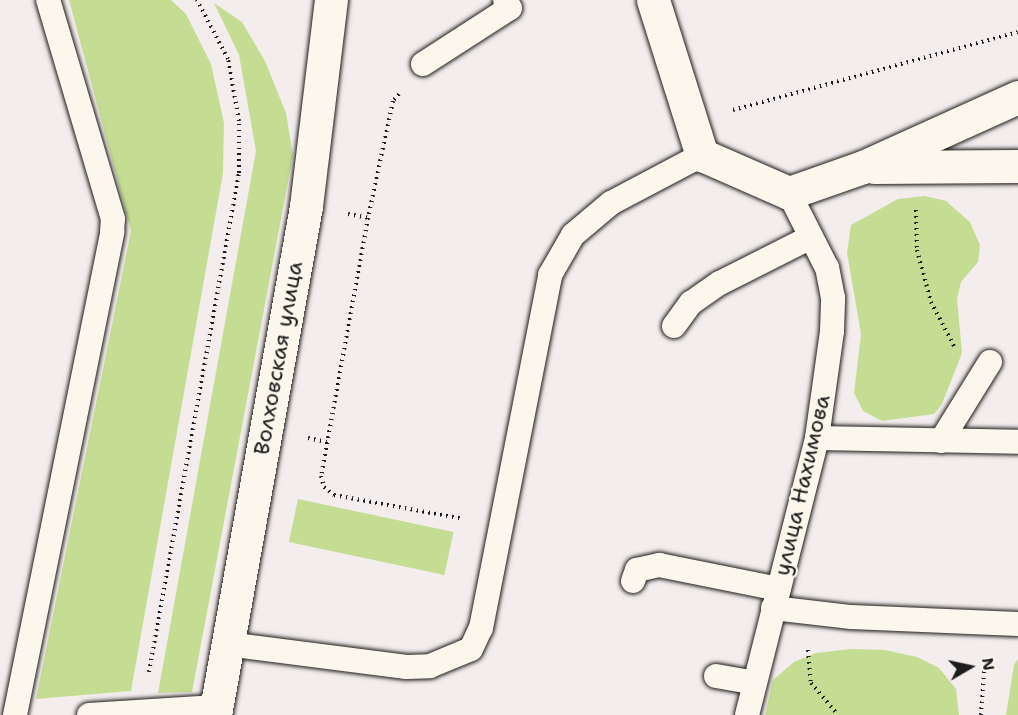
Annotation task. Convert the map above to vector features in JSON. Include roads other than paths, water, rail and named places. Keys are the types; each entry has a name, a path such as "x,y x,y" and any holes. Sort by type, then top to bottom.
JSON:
{"street":[{"name":"Волховская улица","path":"215,711 306,206 331,0"},
{"path":"653,0 702,155 789,193 863,167 1018,97"},
{"path":"863,167 1018,166"}],"lane":[{"path":"15,715 113,219 48,0"},
{"path":"423,64 512,3"},
{"path":"227,644 407,667 430,666 451,660 471,649 481,628 550,275 573,234 611,203 702,155"},
{"name":"улица Нахимова","path":"747,715 817,438 833,298 826,268 789,193"},
{"path":"674,326 691,303 720,283 811,237"},
{"path":"941,441 975,381 990,362"},
{"path":"817,438 1018,442"},
{"path":"633,581 637,570 659,565 776,599 804,612 1018,624"},
{"path":"716,676 754,683"},
{"path":"89,715 142,710 215,711"}]}
